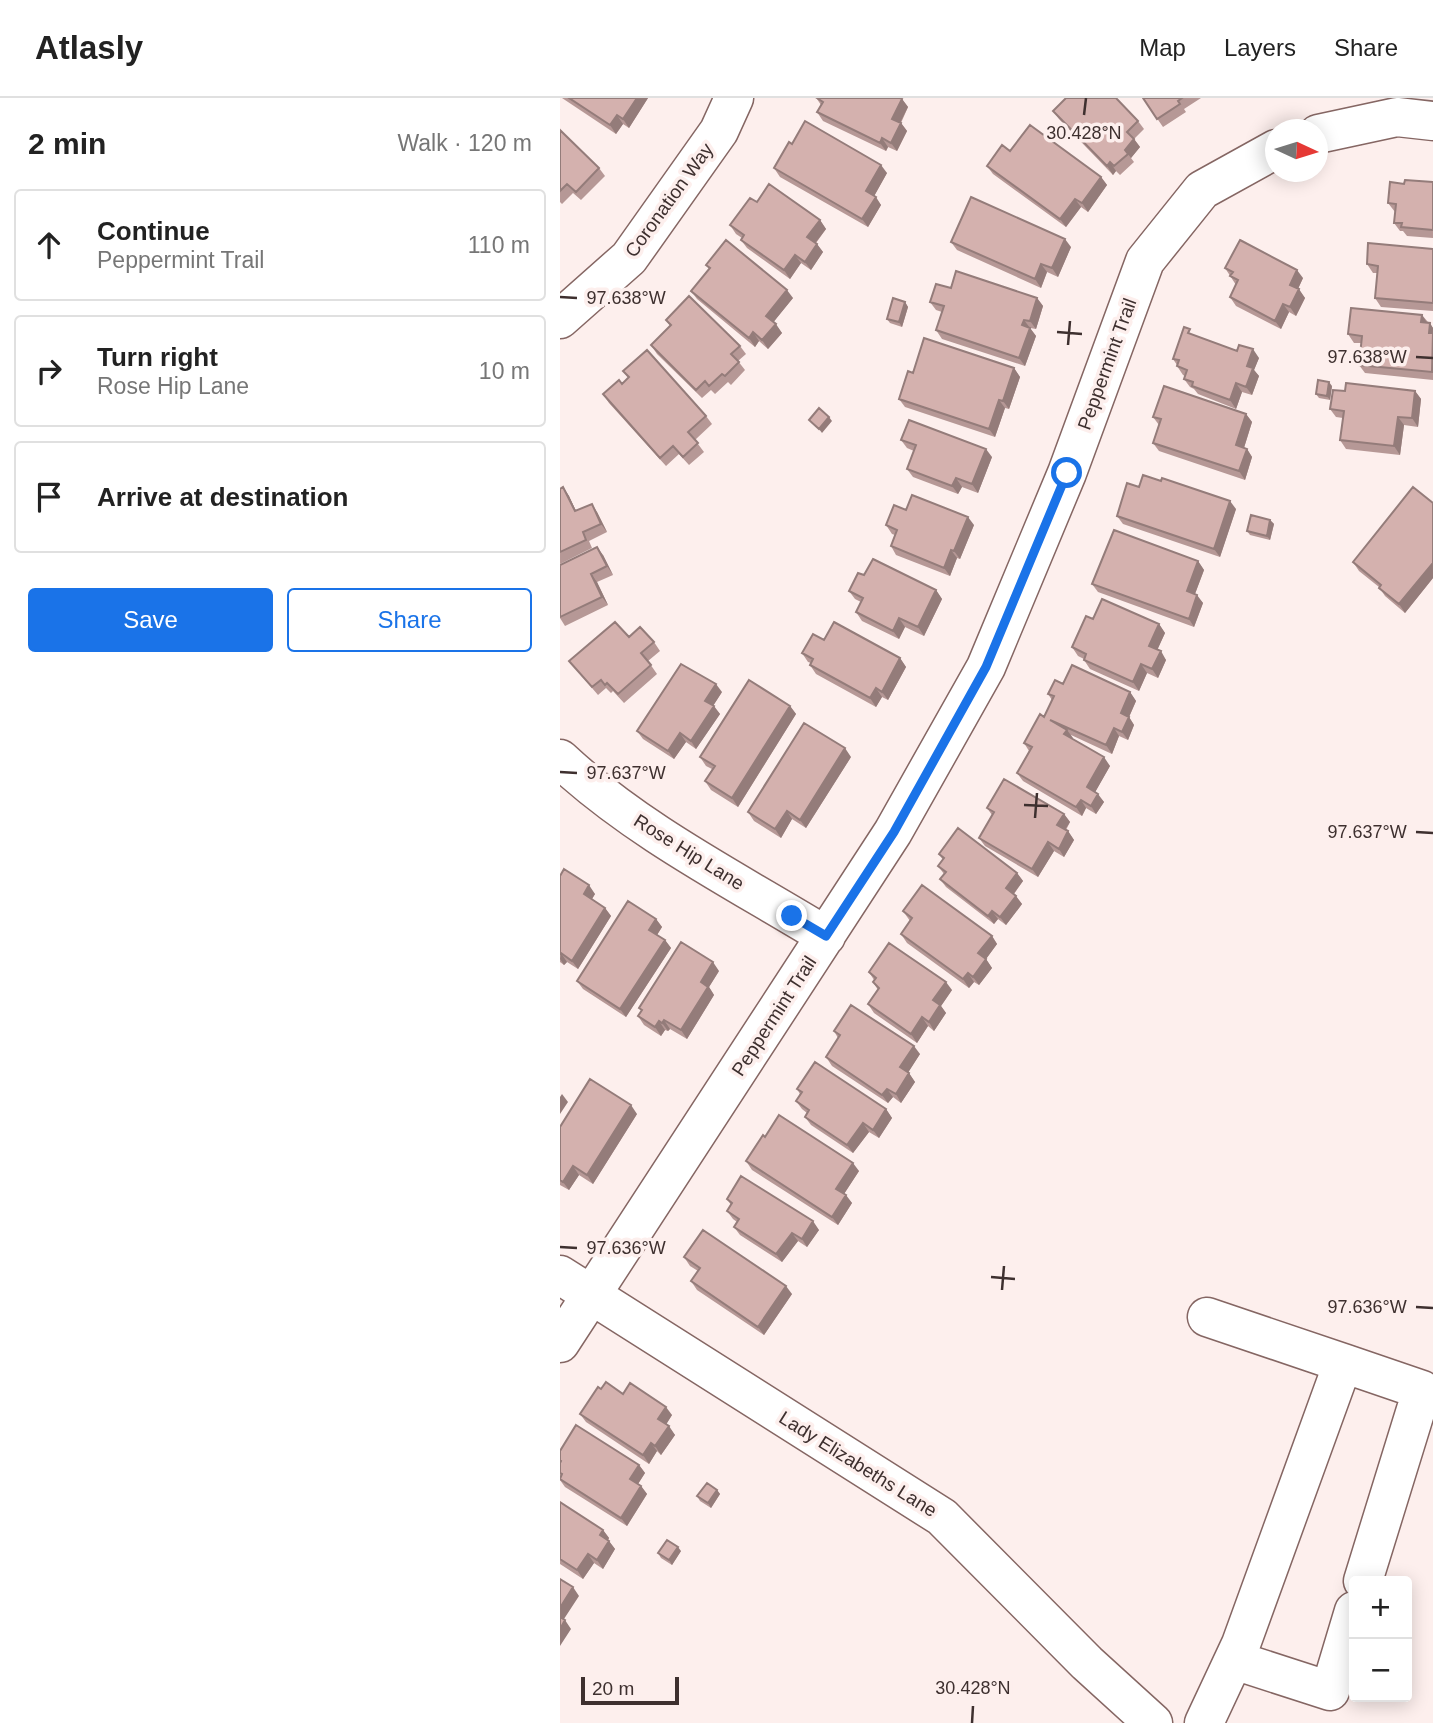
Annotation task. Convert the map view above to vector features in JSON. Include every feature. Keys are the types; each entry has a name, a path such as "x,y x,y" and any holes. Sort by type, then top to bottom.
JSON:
{"street":[{"name":"Coronation Way","path":"560,319 629,258 719,131 734,98"},
{"path":"1328,132 1397,117 1433,121"},
{"name":"Peppermint Trail","path":"560,1343 575,1285 826,936 894,832 986,667 1067,473 1144,261 1202,190 1265,155"},
{"name":"Rose Hip Lane","path":"560,759 589,786 631,817 826,936"},
{"name":"Lady Elizabeths Lane","path":"575,1285 942,1517 1087,1662 1153,1723"},
{"path":"1207,1317 1422,1390 1365,1576"},
{"path":"1204,1723 1234,1660 1343,1363"},
{"path":"1234,1660 1330,1691 1349,1628"}],"building":[{"path":"569,98 637,98 623,119 617,115 610,125"},
{"path":"817,98 900,98 902,99 892,119 901,123 891,143 882,138 880,143 817,112 823,102"},
{"path":"1066,98 1116,98 1138,121 1127,132 1134,139 1125,150 1128,154 1114,166 1110,162 1107,166 1053,111"},
{"path":"1143,98 1182,98 1178,101 1180,104 1157,119"},
{"path":"805,121 881,165 866,191 876,197 862,219 774,168"},
{"path":"1030,125 1101,177 1082,203 1075,199 1060,219 987,166 1002,145 1010,151"},
{"path":"560,130 599,168 576,192 567,184 560,191"},
{"path":"1405,180 1433,182 1433,230 1401,227 1402,223 1394,223 1396,204 1388,203 1390,182 1404,184"},
{"path":"769,184 820,220 807,237 817,244 805,262 795,255 784,270 741,240 744,235 730,225 750,198 757,202"},
{"path":"971,197 1065,239 1052,268 1041,264 1035,279 951,242"},
{"path":"726,240 787,290 766,316 776,324 762,340 753,332 749,338 691,291 710,268 706,265"},
{"path":"1240,240 1297,270 1290,285 1299,289 1290,307 1283,304 1275,321 1230,297 1238,280 1230,276 1233,272 1225,268"},
{"path":"1368,243 1433,249 1433,303 1375,298 1378,266 1367,264"},
{"path":"956,271 1037,298 1030,321 1024,320 1022,325 1030,328 1019,358 936,330 944,306 930,302 936,284 951,288"},
{"path":"689,296 740,346 731,354 739,362 725,376 722,374 709,386 705,381 696,390 651,345 671,325 666,320"},
{"path":"893,298 905,302 899,322 887,319"},
{"path":"1351,308 1422,315 1421,322 1430,323 1429,333 1433,333 1432,372 1359,365 1362,336 1348,334"},
{"path":"1184,327 1190,329 1188,333 1237,351 1239,345 1253,349 1247,366 1253,368 1246,387 1236,383 1230,400 1192,386 1193,382 1184,379 1187,370 1177,366 1179,360 1173,359"},
{"path":"924,338 1014,368 1003,401 999,400 989,429 899,399 908,371 913,373"},
{"path":"647,350 706,416 688,432 698,443 683,457 673,446 660,458 603,394 619,380 622,384 629,377 623,371"},
{"path":"1318,380 1329,382 1327,396 1316,394"},
{"path":"1346,383 1415,391 1412,418 1398,417 1394,446 1340,440 1344,411 1330,409 1333,390 1345,391"},
{"path":"1164,386 1246,414 1236,445 1247,449 1239,471 1153,443 1161,419 1153,417"},
{"path":"819,408 829,417 819,429 809,420"},
{"path":"909,420 986,449 972,484 956,478 952,486 907,469 916,445 901,440"},
{"path":"1143,475 1161,481 1162,478 1230,501 1214,549 1117,516 1127,483 1139,487"},
{"path":"563,487 575,511 592,504 601,524 583,532 586,540 560,552 560,489"},
{"path":"1413,487 1433,503 1433,563 1399,604 1353,562"},
{"path":"912,495 968,517 944,568 891,546 897,530 886,525 894,505 906,510"},
{"path":"1251,515 1270,520 1267,536 1247,531"},
{"path":"1114,530 1198,561 1187,591 1197,595 1189,619 1092,584"},
{"path":"597,547 607,566 591,574 602,597 560,617 560,565"},
{"path":"873,559 936,590 918,627 899,618 893,631 856,612 863,598 849,591 858,573 864,575"},
{"path":"1102,599 1159,624 1149,646 1161,651 1152,669 1141,664 1133,682 1084,660 1086,654 1072,647 1086,616 1093,619"},
{"path":"615,622 629,637 640,627 654,642 641,653 651,665 618,694 601,680 592,687 569,661"},
{"path":"834,622 900,658 882,692 876,688 870,698 810,665 813,659 802,653 813,634 824,640"},
{"path":"681,664 716,684 705,701 714,706 691,741 680,733 668,751 637,731"},
{"path":"1072,665 1130,692 1121,713 1129,717 1122,732 1114,728 1106,745 1050,720 1067,730 1064,734 1104,757 1087,787 1098,794 1091,806 1081,800 1076,807 1017,773 1032,747 1024,743 1040,714 1044,717 1054,696 1048,694 1055,680 1063,684"},
{"path":"749,680 790,706 732,798 705,781 715,766 700,757"},
{"path":"804,723 845,748 800,820 787,811 775,829 748,812"},
{"path":"1004,779 1064,814 1057,825 1068,831 1059,849 1048,842 1032,869 979,838 994,812 987,808"},
{"path":"958,828 1017,873 1006,888 1016,896 1000,917 992,911 988,916 940,879 946,872 938,866 944,858 939,854"},
{"path":"564,869 589,885 584,894 605,908 572,961 560,954 560,876"},
{"path":"922,885 992,936 978,953 986,959 973,977 968,973 963,979 901,934 912,918 903,911"},
{"path":"628,901 656,919 649,930 665,940 620,1009 577,981"},
{"path":"681,942 713,962 701,982 708,987 681,1030 664,1020 662,1023 659,1021 655,1027 638,1016 642,1010 639,1008"},
{"path":"889,943 946,982 933,1000 940,1005 929,1022 922,1017 911,1034 868,1004 879,988 873,982 876,978 869,972"},
{"path":"851,1005 914,1046 900,1067 909,1073 896,1094 887,1089 882,1095 826,1057 840,1035 834,1031"},
{"path":"815,1062 886,1109 873,1130 863,1123 847,1145 805,1117 809,1110 796,1101 802,1092 797,1089"},
{"path":"590,1079 631,1105 587,1175 573,1166 563,1182 560,1180 560,1127"},
{"path":"779,1115 853,1163 836,1189 846,1195 832,1217 746,1161"},
{"path":"741,1176 813,1221 802,1239 792,1233 776,1254 734,1227 739,1219 727,1211 732,1203 727,1199"},
{"path":"703,1230 786,1286 758,1327 691,1281 700,1268 684,1257"},
{"path":"606,1382 623,1394 630,1383 666,1407 658,1419 669,1426 655,1446 651,1443 643,1455 580,1414 598,1387 601,1389"},
{"path":"576,1425 639,1465 630,1479 641,1486 621,1518 560,1479 560,1451"},
{"path":"707,1483 717,1490 708,1503 697,1496"},
{"path":"560,1502 603,1530 600,1535 609,1541 597,1560 588,1554 577,1570 560,1559"},
{"path":"667,1540 678,1547 669,1560 658,1553"},
{"path":"560,1579 573,1587 560,1608"}],"route":[{"path":"792,916 826,936 894,832 986,667 1067,473"}]}
